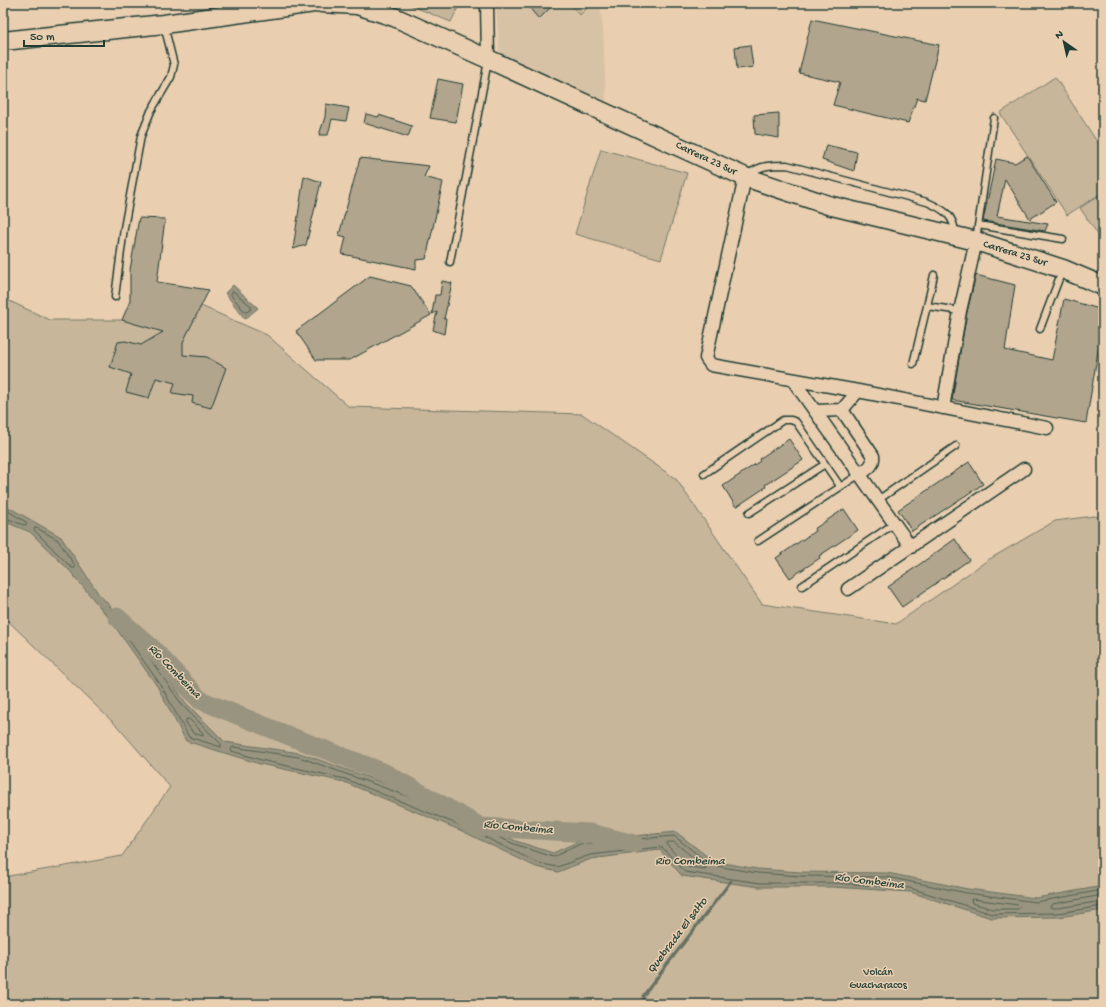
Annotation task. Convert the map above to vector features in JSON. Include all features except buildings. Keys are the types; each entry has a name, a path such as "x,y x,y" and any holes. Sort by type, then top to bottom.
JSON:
{"main road":[{"path":"3,41 164,24 314,3"},
{"name":"Carrera 23 Sur","path":"320,3 358,5 394,17 745,177 828,205 956,237 977,233 1103,286"}],"street":[{"path":"487,3 488,59"},
{"path":"745,177 706,358 711,365 858,391 1047,428"},
{"path":"943,408 960,311 977,233"},
{"path":"793,380 911,547"},
{"path":"816,411 842,410 858,391"},
{"path":"842,410 873,456 874,461 872,465 860,474"},
{"path":"848,589 1024,470"}],"lane":[{"path":"115,297 124,228 141,136 151,111 171,77 174,65 164,24"},
{"path":"450,262 488,59"},
{"path":"994,118 977,233 1063,239"},
{"path":"745,177 762,167 787,165 928,202 937,206 949,216 954,224 956,237"},
{"path":"1040,329 1062,269"},
{"path":"913,364 934,275"},
{"path":"927,306 960,311"},
{"path":"704,474 783,420 791,420 796,422 840,486"},
{"path":"878,500 956,446"},
{"path":"749,513 825,464"},
{"path":"758,541 860,474"},
{"path":"802,586 894,523"}],"shaded area":[{"path":"496,3 600,3 603,29 606,101 500,56"}],"green space":[{"path":"405,3 460,3 451,22"},
{"path":"569,3 592,3 580,15"},
{"path":"1055,77 1103,151 1103,192 1067,215 1000,113"},
{"path":"601,149 687,173 661,259 575,234"},
{"path":"1103,193 1103,242 1080,208"},
{"name":"Volcán Guacharacos","path":"3,298 50,320 122,320 201,306 267,335 349,407 582,414 676,479 762,604 896,624 988,560 1055,521 1094,516 1103,518 1103,1004 3,1004 3,877 122,856 170,787 118,727 3,616"}],"water":[{"path":"233,285 258,308 245,319 225,293"},
{"name":"Rio Combeima","path":"3,504 61,537 98,593 144,643 186,703 225,742 300,753 409,792 516,841 553,853 579,841 676,832 713,861 757,869 801,872 887,873 968,889 1036,898 1103,886 1103,910 1059,917 991,918 910,892 833,887 759,887 682,876 660,850 591,859 558,872 536,867 462,831 344,782 260,764 186,741 157,686 108,617 69,570 30,532 3,521"}],"waterway":[{"name":"Río Combeima","path":"117,617 152,648 200,700 383,772 481,827 590,833 634,844"},
{"name":"Quebrada El salto","path":"643,1004 643,996 731,881"}]}
